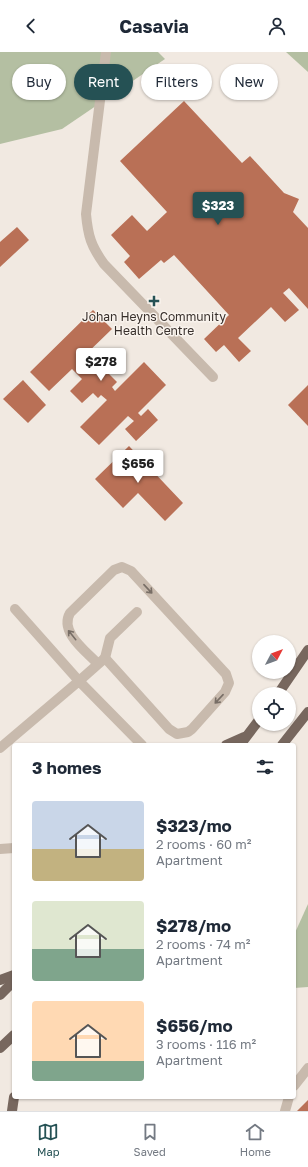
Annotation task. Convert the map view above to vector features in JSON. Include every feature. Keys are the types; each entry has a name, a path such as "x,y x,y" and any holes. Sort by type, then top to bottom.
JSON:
{"main road":[{"path":"283,687 308,650"},
{"path":"284,743 308,712"},
{"path":"242,743 252,730"},
{"path":"230,743 248,735"},
{"path":"0,980 12,976"},
{"path":"0,995 12,983"},
{"path":"0,1048 12,1037"},
{"path":"12,1111 14,1099"}],"lane":[{"path":"106,52 86,214 88,235 94,250 104,264 213,377"},
{"path":"122,567 131,571 226,674 228,679 228,688 192,729 188,732 177,734 169,729 102,661 70,633 67,628 67,618 70,613 114,570 122,567"},
{"path":"15,609 79,681 140,743"},
{"path":"0,748 102,661 110,638 137,612"},
{"path":"0,849 12,848"},
{"path":"296,1084 307,1070"},
{"path":"285,1111 288,1099"}],"green space":[{"path":"0,52 158,52 165,59 158,64 141,64 141,75 133,81 133,64 74,64 74,100 105,100 62,129 0,144"},
{"path":"286,52 308,52 308,72"},
{"path":"308,904 308,987 296,988 296,931"}],"building":[{"path":"184,101 242,163 250,156 284,193 299,199 293,212 308,228 308,309 289,288 283,293 299,310 285,322 271,307 238,338 251,351 239,362 224,345 216,352 204,339 229,315 174,255 164,263 161,260 139,279 124,262 130,256 111,235 132,215 147,231 167,212 120,161"},
{"path":"17,227 29,240 0,267 0,242"},
{"path":"93,310 112,329 81,359 86,363 92,357 117,382 112,387 115,391 144,362 166,385 138,413 141,416 148,409 158,420 136,441 125,429 134,421 128,416 99,445 80,427 107,400 101,395 98,398 93,393 82,403 70,391 82,379 72,369 49,391 30,372"},
{"path":"23,380 46,405 28,423 3,399"},
{"path":"308,385 308,426 288,405"},
{"path":"129,446 183,503 165,521 138,493 123,508 95,479"},
{"path":"308,1100 308,1111 297,1111"}],"place":[{"name":"Johan Heyns Community Health Centre","path":"154,301"}]}
